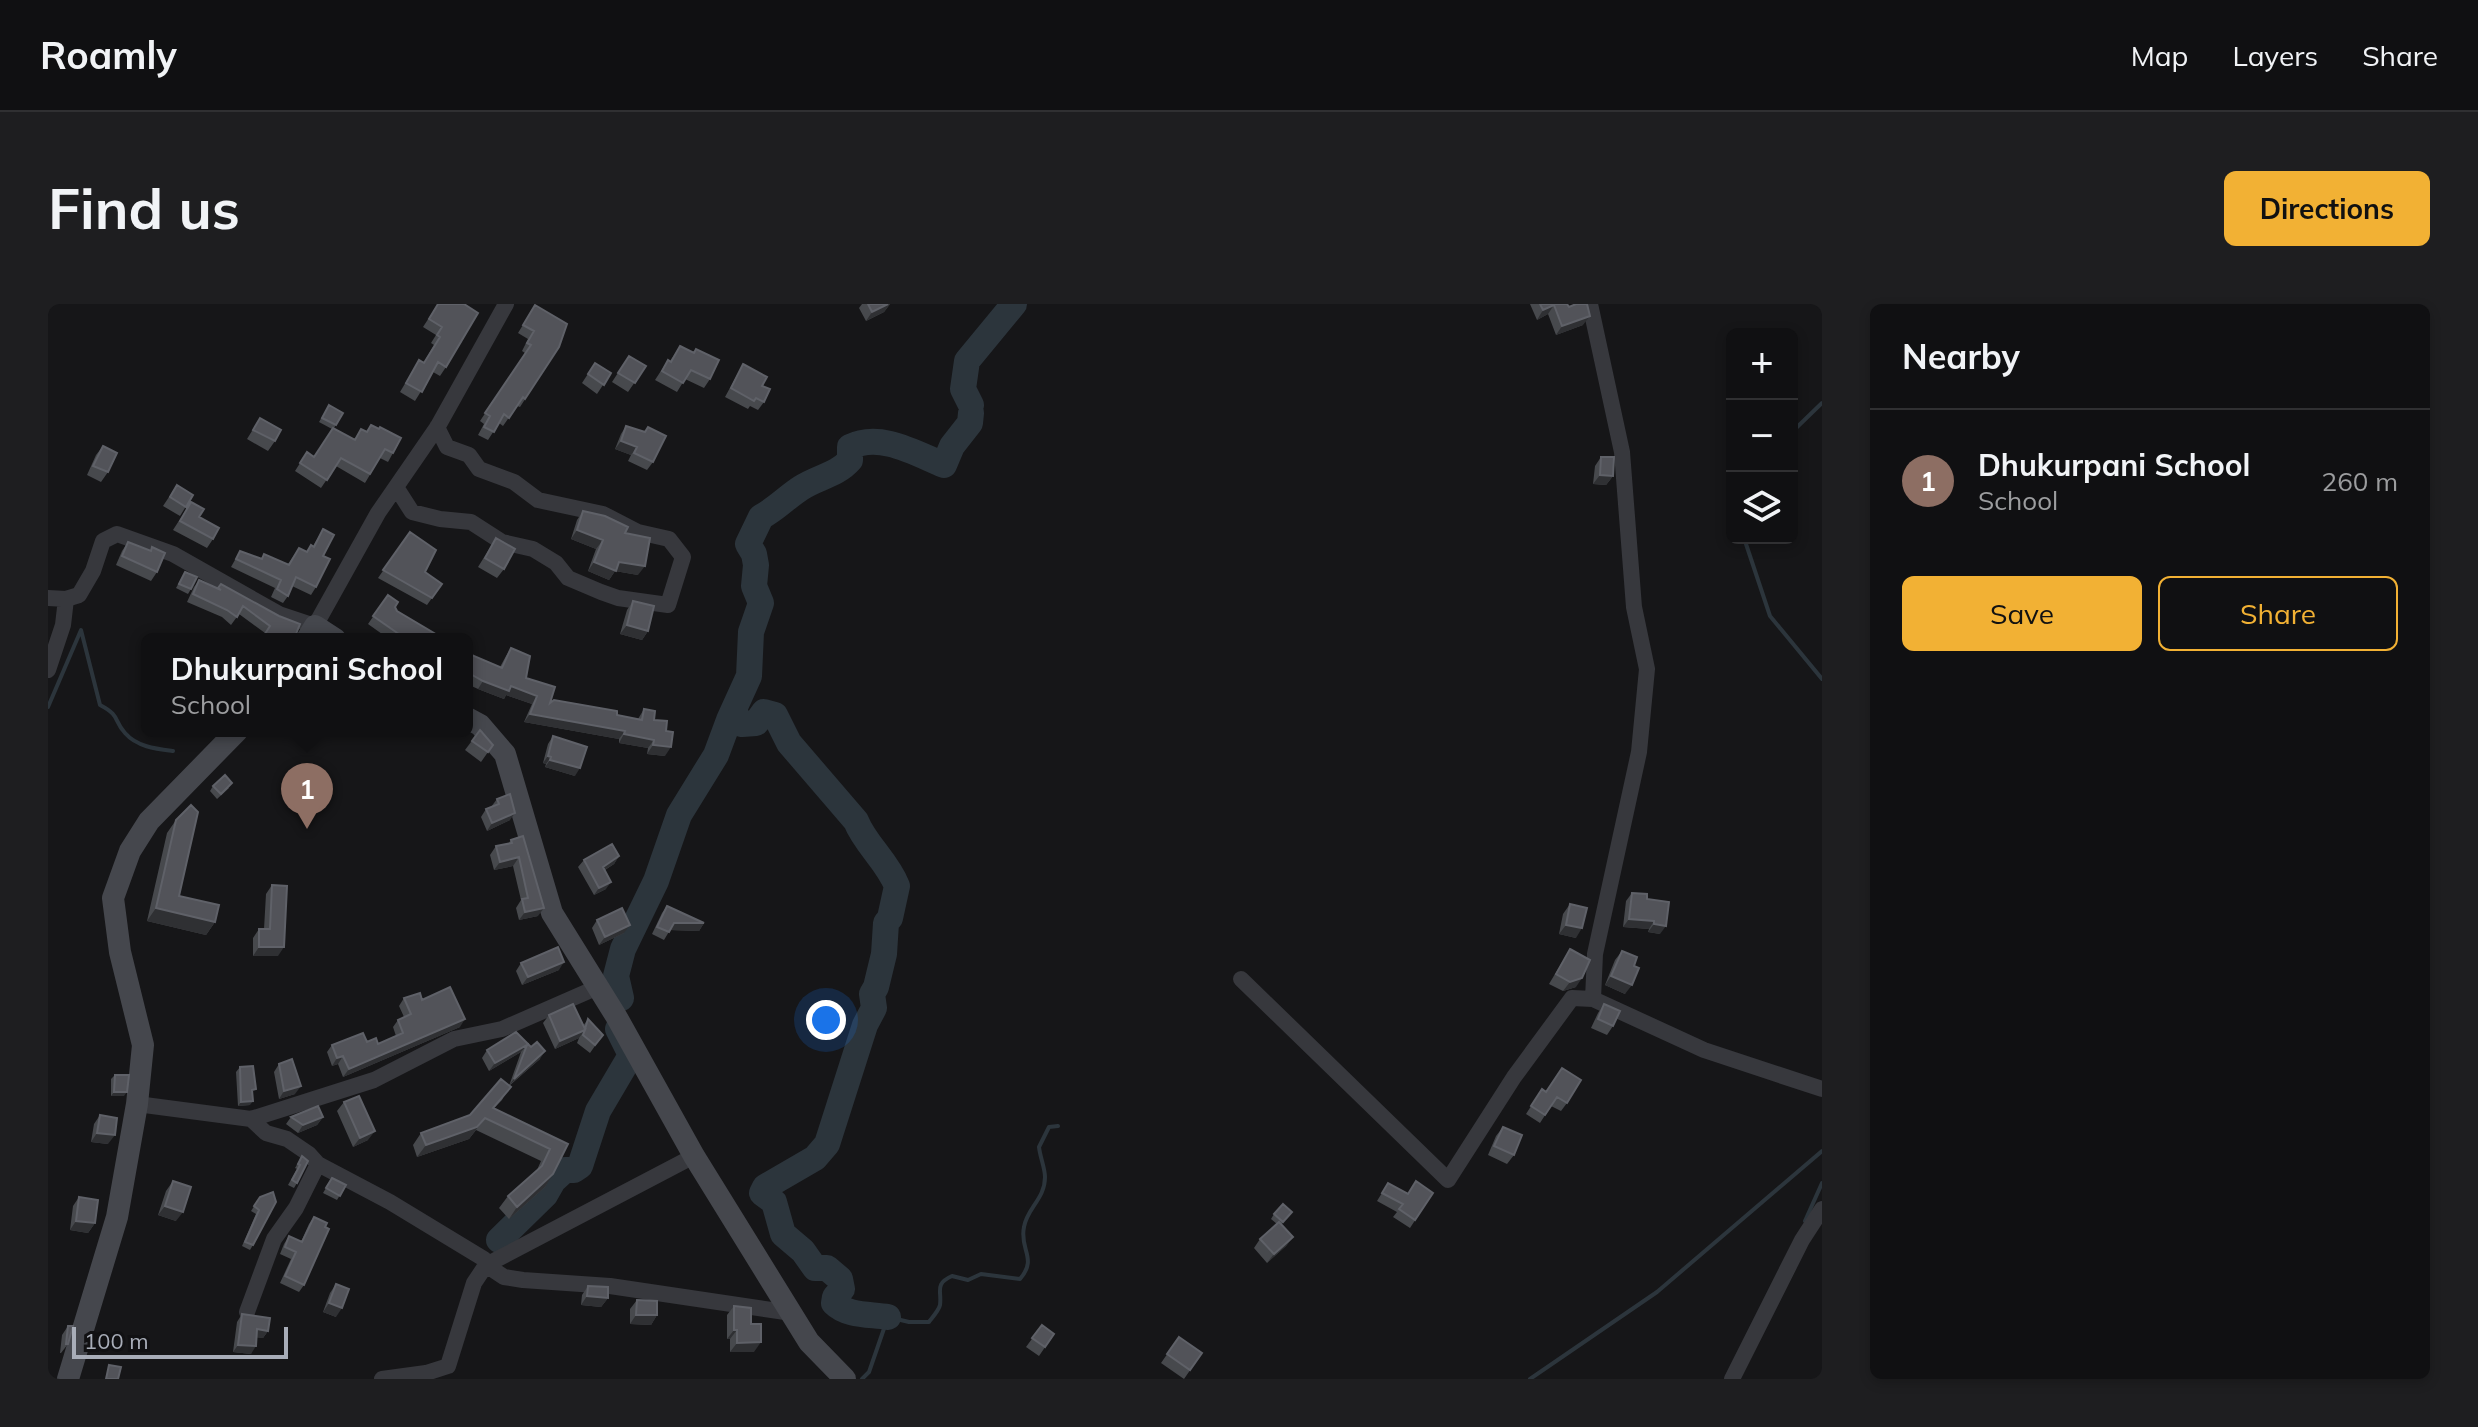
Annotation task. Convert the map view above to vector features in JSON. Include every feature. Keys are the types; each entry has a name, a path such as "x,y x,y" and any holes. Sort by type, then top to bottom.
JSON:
{"street":[{"path":"48,598 66,599 79,595 93,571 103,541 117,534 173,554 311,632 378,513 437,427 506,304"},
{"path":"1590,304 1622,452 1634,607 1647,669 1639,752 1595,954 1593,999"},
{"path":"396,487 412,512 471,522 502,542 533,549 556,563 568,578 601,592 618,598 668,605 683,557 669,539 638,532 603,514 538,500 514,482 479,469 469,455 447,447 437,427"},
{"path":"48,670 63,625 66,599"},
{"path":"473,721 505,754 552,913 694,1156 809,1342 845,1379"},
{"path":"68,1379 117,1217 137,1104 143,1045 120,952 113,898 130,851 149,821 231,737"},
{"path":"1241,979 1448,1180 1514,1077 1572,998 1593,999 1704,1050 1822,1089"},
{"path":"137,1104 251,1119 374,1080 454,1039 502,1029 598,987"},
{"path":"251,1119 266,1133 287,1139 318,1164 390,1202 484,1259 486,1265 504,1277 610,1286 792,1313"},
{"path":"382,1379 426,1373 448,1366 474,1283 486,1265 694,1156"},
{"path":"247,1312 274,1239 296,1208 318,1164"},
{"path":"1732,1379 1802,1240 1822,1209"}],"building":[{"path":"438,304 464,304 478,313 446,367 438,362 422,392 406,383 419,360 424,363 440,337 437,335 442,327 429,319"},
{"path":"868,304 888,304 872,312"},
{"path":"1540,304 1567,304 1569,307 1587,304 1590,316 1562,326 1554,305 1543,310"},
{"path":"535,305 567,324 559,347 525,399 523,397 509,418 504,414 494,432 484,427 490,416 485,413 531,345 527,343 534,331 523,325"},
{"path":"680,346 694,353 696,349 719,360 710,379 691,370 683,383 662,371"},
{"path":"629,356 646,366 635,383 618,373"},
{"path":"595,363 611,373 604,385 588,374"},
{"path":"743,364 767,377 762,386 770,389 764,402 756,398 754,401 731,388"},
{"path":"329,405 343,413 336,425 322,418"},
{"path":"260,418 281,430 275,441 253,430"},
{"path":"371,425 401,438 393,453 385,449 370,474 341,458 327,480 300,463 307,452 314,457 333,428 355,440 361,429 367,432"},
{"path":"626,426 645,432 648,427 666,436 653,462 634,453 637,447 621,441"},
{"path":"103,446 117,453 108,472 93,466"},
{"path":"1601,457 1614,457 1613,476 1600,475"},
{"path":"177,485 193,495 186,507 170,497"},
{"path":"191,502 204,509 199,517 219,528 213,539 180,521"},
{"path":"583,511 605,516 628,527 625,533 650,538 645,566 619,562 616,571 594,562 603,540 577,530"},
{"path":"323,529 334,535 323,556 330,559 316,587 296,577 288,596 277,589 281,580 236,559 240,551 262,559 264,554 289,565 299,548 307,552 311,545 314,547"},
{"path":"410,532 436,550 425,572 442,584 432,598 383,570"},
{"path":"496,538 515,549 504,569 485,558"},
{"path":"128,542 165,553 157,572 122,556"},
{"path":"185,572 197,577 191,589 179,584"},
{"path":"199,580 221,590 218,588 221,584 300,624 296,633 266,633 270,626 243,606 237,617 193,594"},
{"path":"388,595 398,602 395,607 397,611 434,633 397,633 373,616"},
{"path":"633,601 654,606 648,631 627,625"},
{"path":"511,648 530,656 526,678 555,687 550,703 554,700 617,711 617,715 642,720 644,709 655,711 654,720 667,721 666,731 673,732 671,747 653,745 654,740 624,734 625,731 530,714 537,696 511,686 509,691 473,675 473,656 502,668"},
{"path":"480,730 493,745 488,752 472,741"},
{"path":"553,736 587,747 580,768 550,760 548,756"},
{"path":"225,775 232,783 221,794 213,786"},
{"path":"510,794 515,813 492,823 486,809 499,804 497,799"},
{"path":"191,805 198,812 179,896 219,905 215,922 156,908 176,820"},
{"path":"523,836 544,908 525,912 522,899 528,898 519,857 500,862 496,846 512,843 511,840"},
{"path":"612,844 619,856 603,867 611,882 599,888 584,860"},
{"path":"272,885 287,886 284,947 259,947 259,929 270,929"},
{"path":"1632,893 1647,894 1647,899 1669,902 1666,926 1654,924 1654,921 1629,919"},
{"path":"1570,904 1587,908 1582,928 1566,925"},
{"path":"667,906 704,923 674,923 669,932 657,927"},
{"path":"622,908 630,925 605,937 597,920"},
{"path":"558,947 564,962 528,977 521,963"},
{"path":"1570,949 1590,960 1582,978 1570,982 1556,974"},
{"path":"1622,951 1637,957 1634,966 1639,968 1632,985 1611,976"},
{"path":"450,987 465,1019 349,1069 343,1056 337,1058 332,1045 363,1033 367,1042 376,1038 378,1044 403,1033 398,1020 411,1014 404,998 420,993 422,1000"},
{"path":"573,1004 585,1029 588,1019 603,1035 595,1045 583,1035 585,1030 560,1041 549,1015"},
{"path":"1604,1004 1620,1011 1613,1026 1598,1019"},
{"path":"516,1032 531,1047 537,1042 545,1051 514,1079 527,1045 495,1063 487,1050"},
{"path":"292,1059 301,1086 284,1091 279,1064"},
{"path":"253,1066 256,1089 252,1090 253,1101 241,1102 240,1067"},
{"path":"1562,1068 1581,1080 1567,1103 1557,1097 1545,1115 1531,1106 1542,1089 1546,1092"},
{"path":"115,1075 129,1075 127,1092 114,1092"},
{"path":"501,1079 511,1087 493,1108 568,1144 553,1174 517,1207 508,1196 542,1166 550,1149 485,1118 477,1127 426,1145 421,1133 470,1115"},
{"path":"359,1096 375,1131 360,1138 344,1102"},
{"path":"318,1106 323,1117 303,1125 291,1117"},
{"path":"100,1115 117,1118 115,1135 97,1133"},
{"path":"1503,1127 1522,1135 1514,1155 1494,1146"},
{"path":"302,1156 308,1161 297,1183 292,1180"},
{"path":"332,1178 346,1185 340,1196 326,1188"},
{"path":"173,1181 191,1187 183,1212 165,1206"},
{"path":"1416,1181 1433,1193 1415,1220 1399,1209 1403,1204 1382,1193 1388,1183 1408,1194"},
{"path":"273,1192 276,1202 253,1245 245,1242 259,1210 254,1206 260,1197"},
{"path":"79,1197 98,1200 95,1223 76,1221"},
{"path":"1283,1204 1292,1212 1283,1222 1274,1214"},
{"path":"314,1217 327,1223 325,1227 329,1229 304,1285 285,1276 296,1252 285,1247 289,1236 302,1242"},
{"path":"1279,1222 1293,1237 1274,1254 1260,1239"},
{"path":"336,1284 349,1289 342,1308 329,1303"},
{"path":"588,1286 608,1287 608,1298 587,1296"},
{"path":"637,1300 657,1301 657,1315 636,1315"},
{"path":"734,1306 751,1308 751,1324 761,1324 761,1342 737,1343"},
{"path":"242,1314 270,1318 268,1331 257,1329 256,1346 238,1345"},
{"path":"1042,1325 1054,1334 1045,1347 1032,1338"},
{"path":"68,1326 73,1326 66,1344"},
{"path":"1179,1337 1202,1353 1190,1370 1167,1354"},
{"path":"109,1365 121,1367 118,1379 106,1379"}],"waterway":[{"path":"971,405 963,389 967,361 1014,304"},
{"path":"1798,426 1822,403"},
{"path":"729,720 749,676 751,632 761,603 754,586 754,554 748,544 761,517 801,488 845,465 850,460 850,447 861,443 897,446 944,465 952,446 970,423 971,413"},
{"path":"1746,544 1770,616 1822,679"},
{"path":"48,707 81,630 100,705 114,715 121,729 135,741 173,751"},
{"path":"621,998 616,976 623,949 656,881 679,815 716,755 729,720 742,724 756,723 764,712 775,715 789,743 856,821 897,886 890,918 886,923 884,954 872,994 874,1008 865,1025 827,1144 815,1158 765,1187 762,1193 774,1202 783,1234 803,1251 815,1268 827,1268 840,1279 842,1289 834,1303 852,1312 888,1317"},
{"path":"499,1240 545,1195 553,1181 565,1170 580,1166 598,1111 631,1055 618,1029"},
{"path":"862,1379 869,1372 888,1317 909,1322 929,1322 939,1307 940,1288 946,1279 952,1276 968,1280 981,1274 1020,1279 1028,1265 1024,1227 1044,1185 1045,1174 1039,1147 1049,1127 1058,1126"},
{"path":"1530,1379 1657,1292 1822,1151"},
{"path":"1805,1221 1822,1183"}],"place":[{"name":"Dhukurpani School","path":"307,829"}]}
